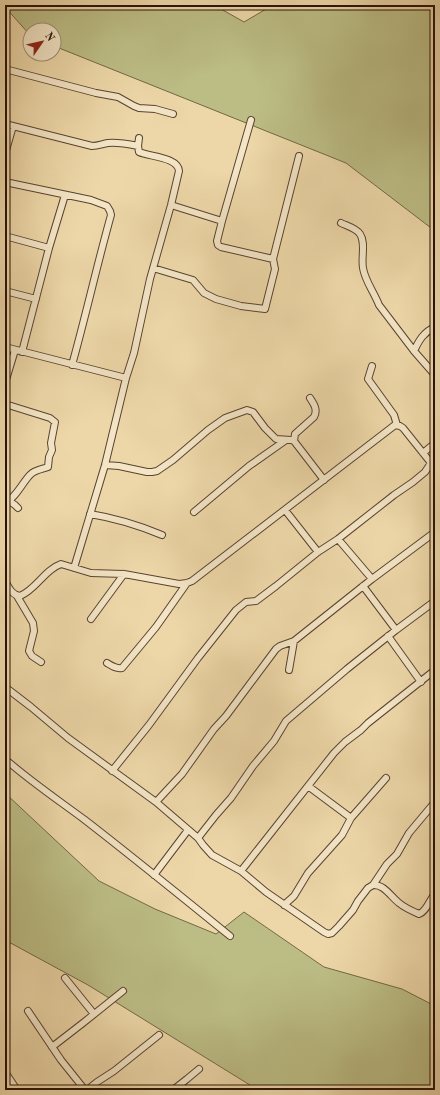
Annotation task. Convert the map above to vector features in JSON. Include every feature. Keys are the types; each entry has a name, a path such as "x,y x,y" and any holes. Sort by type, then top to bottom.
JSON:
{"street":[{"path":"5,69 96,93 118,97 139,108 155,109 173,114"},
{"path":"251,120 217,241 218,245 221,247 273,259"},
{"path":"5,124 92,146 110,143 138,146"},
{"path":"5,154 13,126"},
{"path":"74,568 105,465 126,378 134,353 153,268 179,171 179,168 170,161 140,152 138,146 139,138"},
{"path":"153,268 194,280 204,293 216,299 241,306 265,309 275,268 273,259 299,156"},
{"path":"5,182 91,200 107,206 110,211 111,215 102,244 87,310 72,365"},
{"path":"22,352 49,248 65,195"},
{"path":"171,205 222,221"},
{"path":"341,223 355,230 360,235 363,243 362,267 367,282 379,305 414,351 435,375"},
{"path":"5,236 49,248"},
{"path":"5,291 36,299"},
{"path":"414,351 421,337 435,326"},
{"path":"5,347 126,378"},
{"path":"5,383 15,350"},
{"path":"372,366 368,379 394,415 397,425"},
{"path":"294,441 295,434 316,414 316,407 310,398"},
{"path":"5,404 50,418 55,422 51,443 52,450 49,457 48,467 30,475 7,502"},
{"path":"105,465 119,466 146,472 157,471 225,418 247,410 253,412 265,428 276,438 294,441 324,480"},
{"path":"17,596 31,590 53,568 61,564 91,573 124,574 179,584 192,581 392,426 397,425 403,428 433,465 413,482 318,552 256,601 246,602 236,610 112,770"},
{"path":"194,512 248,466 286,440"},
{"path":"423,453 435,443"},
{"path":"7,502 15,504 18,508"},
{"path":"285,510 318,552"},
{"path":"90,514 106,516 134,524 162,535"},
{"path":"156,802 182,774 214,729 226,716 276,649 294,641 372,579 435,532"},
{"path":"338,538 372,579"},
{"path":"91,619 124,574"},
{"path":"5,581 10,590 17,596 33,623 34,631 29,650 32,656 41,662"},
{"path":"107,663 118,669 122,668 156,627 187,583"},
{"path":"363,586 396,630"},
{"path":"198,838 231,798 274,741 286,721 347,669 435,601"},
{"path":"388,636 421,682"},
{"path":"289,670 294,641"},
{"path":"241,871 334,753 345,742 435,670"},
{"path":"5,687 68,738 156,802 198,838 203,846 212,855 241,871 266,892 328,934 332,933 353,910 368,888 373,885 387,864 397,854 409,833 435,802"},
{"path":"5,759 18,771 62,803 230,936"},
{"path":"284,905 294,896 308,873 342,835 351,818 386,778"},
{"path":"308,786 351,818"},
{"path":"154,875 188,830"},
{"path":"373,885 378,885 400,903 419,914 424,912 435,894"},
{"path":"65,978 94,1014"},
{"path":"52,1047 122,991"},
{"path":"28,1011 52,1047 86,1090 114,1071 159,1035"},
{"path":"172,1090 199,1069"},
{"path":"5,1072 17,1090"}],"green space":[{"path":"5,5 214,5 244,22 273,5 435,5 435,231 346,163 62,49 62,22 22,22 22,26 5,7"},
{"path":"5,793 99,881 155,909 216,934 244,912 324,967 402,989 435,1006 435,1090 258,1090 88,985 5,940"}]}
